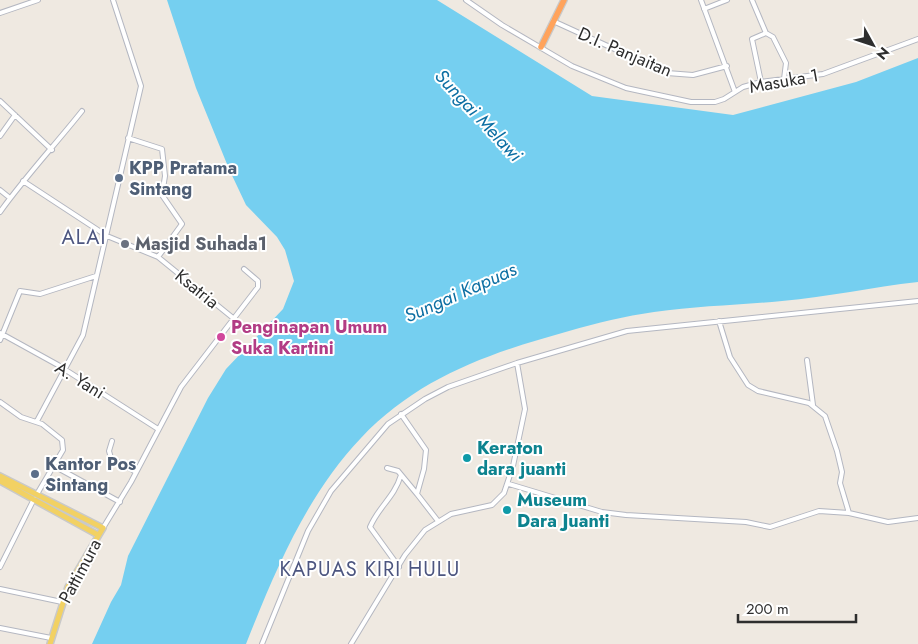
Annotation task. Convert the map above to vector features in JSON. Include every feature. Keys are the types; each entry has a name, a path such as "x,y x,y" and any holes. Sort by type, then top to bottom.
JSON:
{"highway":[{"path":"541,47 564,0"}],"main road":[{"path":"0,476 98,535"},
{"path":"0,481 103,528"},
{"name":"Pattimura","path":"51,641 70,582 103,528"}],"street":[{"path":"0,13 38,0"},
{"path":"37,422 83,335 141,86 113,0"},
{"name":"Masuka 1","path":"466,0 502,25 572,66 647,94 704,102 724,99 735,92 761,82 823,74 918,39"},
{"path":"700,0 727,66 735,92"},
{"path":"704,9 727,0"},
{"path":"752,0 766,33 774,37 786,63 787,79"},
{"name":"D.I. Panjaitan","path":"554,21 667,73 693,75 727,66"},
{"path":"761,82 752,39 766,33"},
{"path":"0,101 52,150"},
{"path":"0,212 82,111"},
{"path":"0,136 15,115"},
{"path":"128,138 162,149 165,176 162,195 182,224 158,257"},
{"name":"Ksatria","path":"24,181 107,236 158,257 233,318"},
{"path":"0,190 10,198"},
{"path":"103,528 120,502 181,387 233,318 256,291 259,284 244,269"},
{"path":"0,340 20,291 40,294 96,276"},
{"path":"262,644 282,593 319,510 364,451 388,424 401,414 448,387 517,363 614,334 662,326 918,301"},
{"path":"719,321 730,356 748,385 758,391 813,404"},
{"name":"A. Yani","path":"1,334 65,370 158,429"},
{"path":"806,360 813,404 828,422 842,472 840,483 849,513"},
{"path":"351,644 418,538 438,521 460,511 492,505 501,498 509,484 525,409 517,363"},
{"path":"0,402 21,417 37,422 62,440 64,446 35,496 0,567"},
{"path":"401,414 426,450 424,469 417,494"},
{"path":"112,441 109,451 111,458 136,472"},
{"path":"54,466 120,502"},
{"path":"387,468 395,470 401,475 438,521"},
{"path":"399,567 370,527 374,517 396,490 401,475"},
{"path":"509,484 607,512 746,522 765,526 779,525 814,511 849,513 888,522 918,518"},
{"path":"0,589 62,602"},
{"path":"0,628 51,641"}],"water":[{"path":"167,0 437,0 592,96 733,115 856,82 918,58 918,282 799,299 654,312 590,325 511,348 484,358 431,383 407,399 383,417 341,461 308,509 294,535 268,589 246,644 92,644 121,585 128,556 208,398 226,369 283,309 294,281 285,250 277,237 246,205 229,169 196,88"}],"place":[{"name":"KPP Pratama Sintang","path":"119,178"},
{"name":"Masjid Suhada1","path":"125,244"},
{"name":"Penginapan Umum Suka Kartini","path":"221,337"},
{"name":"Keraton dara juanti","path":"467,458"},
{"name":"Kantor Pos Sintang","path":"35,474"},
{"name":"Museum Dara Juanti","path":"507,510"}],"district":[{"name":"ALAI","path":"84,237"},
{"name":"KAPUAS KIRI HULU","path":"370,569"}],"water label":[{"name":"Sungai Melawi","path":"479,115"},
{"name":"Sungai Kapuas","path":"460,292"}]}
